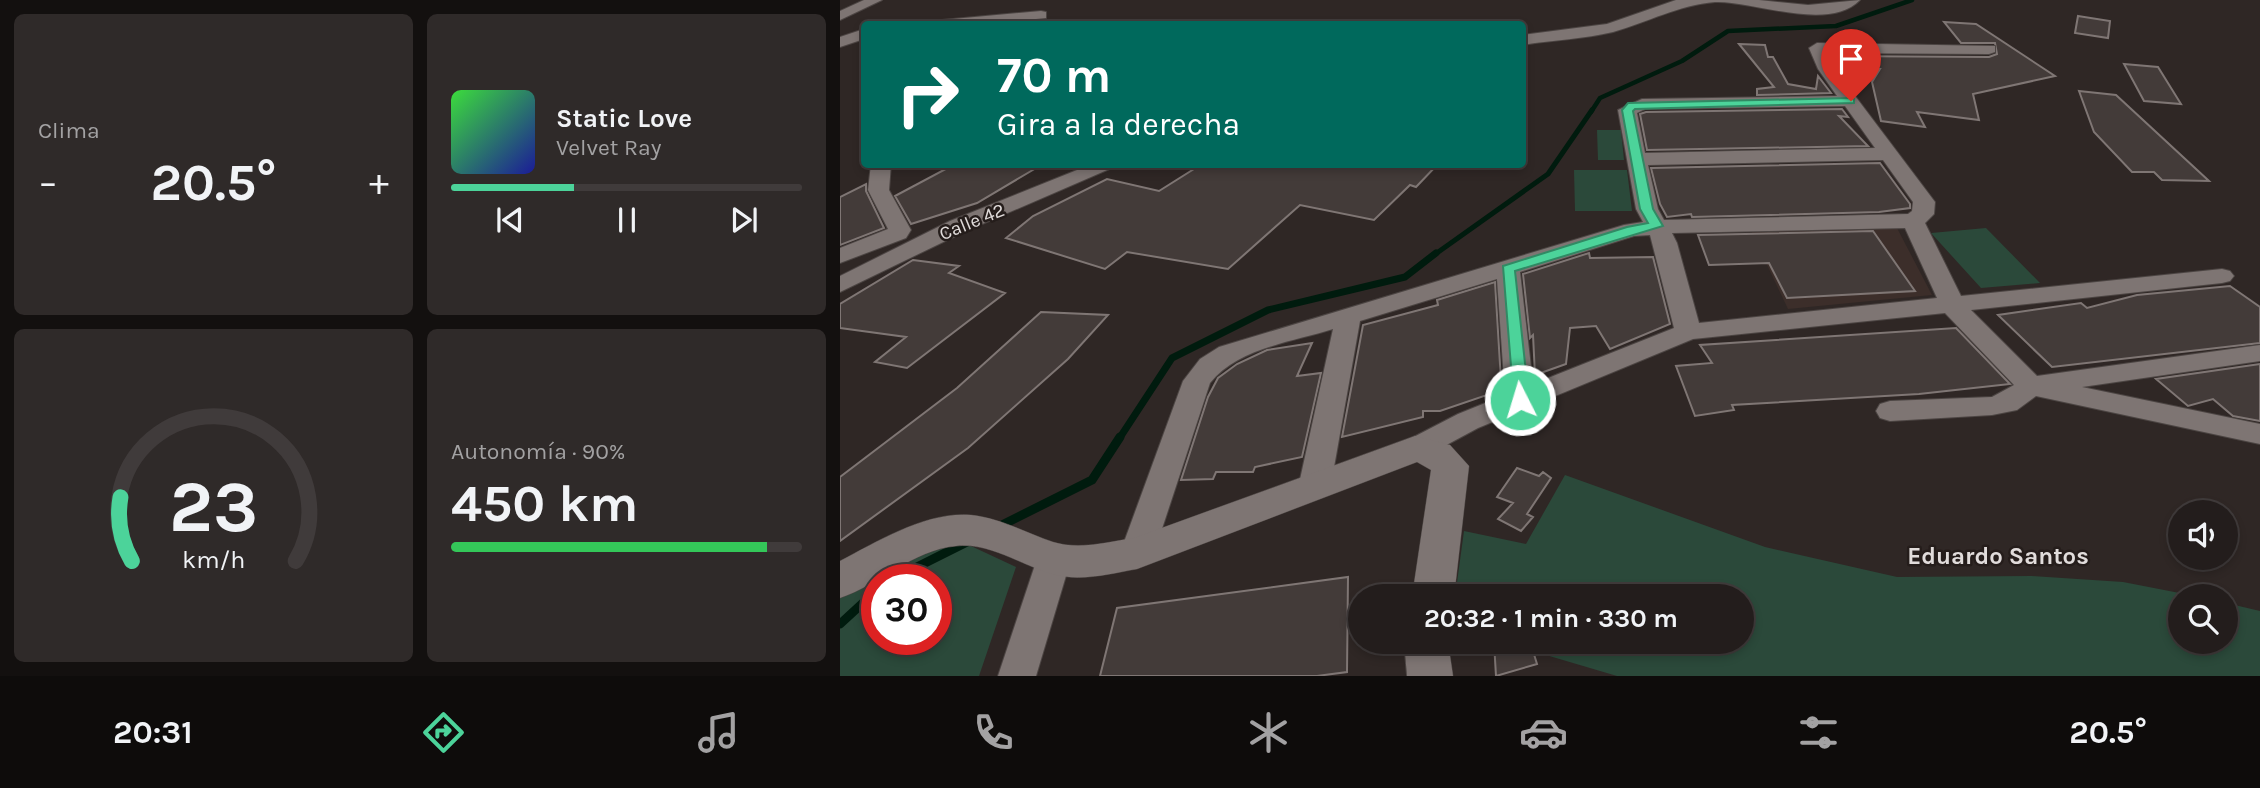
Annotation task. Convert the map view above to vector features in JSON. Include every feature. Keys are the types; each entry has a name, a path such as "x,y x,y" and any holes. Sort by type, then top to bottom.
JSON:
{"street":[{"path":"840,16 875,0"},
{"path":"1526,39 1609,28 1684,2 1710,0"},
{"path":"1722,0 1788,8 1832,8 1845,6 1853,0"},
{"path":"945,21 960,8"},
{"path":"961,21 1042,8"},
{"path":"1030,21 1042,8"},
{"path":"840,42 861,35"},
{"path":"1137,553 1198,381 1210,365 1228,353 1348,319 1632,230 1656,226 1913,221 1923,214 1924,202 1826,69 1817,48 1989,49"},
{"path":"1688,332 1666,243 1647,209 1627,110 1632,105 1851,101"},
{"path":"1638,159 1888,154"},
{"path":"840,256 900,230 880,201 877,179 880,168"},
{"name":"Calle 42","path":"840,285 958,226 1100,168"},
{"path":"1913,221 1953,306 2031,386 2260,433"},
{"path":"1508,269 1520,400"},
{"path":"840,581 941,533 984,533 1054,559 1093,562 1137,553 1315,484 1415,449 1468,421 1688,332 2222,276"},
{"path":"1315,484 1348,319"},
{"path":"1890,411 1992,406 2007,403 2031,386 2260,353"},
{"path":"1415,449 1437,454 1450,466 1450,490 1435,584"},
{"path":"1017,676 1054,559"},
{"path":"1427,654 1430,676"}],"shaded area":[{"path":"1897,228 1932,295 1788,309 1750,229"}],"green space":[{"path":"1597,130 1621,130 1624,160 1598,160"},
{"path":"1574,170 1627,170 1632,211 1575,211"},
{"path":"1986,228 2040,283 1981,288 1931,233"},
{"path":"1565,475 1765,547 1897,577 2032,576 2123,582 2168,591 2168,654 2238,654 2238,606 2260,611 2260,676 1617,676 1543,654 1754,654 1754,584 1457,584 1464,531 1526,544"},
{"path":"941,532 1016,567 979,676 840,676 840,575 861,566 861,655 952,655 952,564 866,564"}],"building":[{"path":"2078,16 2110,21 2108,38 2075,33"},
{"path":"1944,22 1976,24 2055,76 1973,94 1979,120 1917,112 1925,127 1881,121 1872,82 1880,69 1837,68 1831,56 1989,57 1997,54 1995,43 1961,43"},
{"path":"1739,44 1765,45 1768,57 1773,57 1788,84 1816,89 1818,76 1831,93 1757,95 1757,89 1774,87"},
{"path":"2124,64 2158,67 2181,104 2144,101"},
{"path":"2079,91 2116,95 2209,181 2162,180 2154,172 2132,172 2094,132"},
{"path":"1842,109 1848,117 1839,116 1868,146 1647,150 1640,114 1646,112"},
{"path":"1880,163 1910,204 1910,208 1879,212 1692,217 1691,214 1667,217 1660,204 1651,168"},
{"path":"948,168 1036,168 977,203 911,224 895,196"},
{"path":"1196,168 1434,168 1416,187 1410,185 1374,220 1300,205 1228,269 1127,252 1105,269 1006,238 1033,216 1107,179 1159,191"},
{"path":"866,184 866,191 884,228 840,245 840,197"},
{"path":"1873,231 1915,291 1787,298 1769,263 1709,265 1698,235"},
{"path":"1589,253 1590,258 1653,257 1670,324 1610,349 1596,326 1570,328 1566,364 1535,375 1533,335 1530,338 1523,274"},
{"path":"913,260 959,266 949,273 1005,293 907,368 875,362 906,337 840,328 840,304"},
{"path":"1495,282 1501,381 1493,393 1440,411 1423,411 1423,417 1342,437 1363,325 1438,305 1437,300"},
{"path":"2230,286 2260,307 2260,343 2052,367 1998,315 2081,303 2087,308 2137,295"},
{"path":"1041,312 1108,315 1068,359 968,448 840,541 840,477 957,388"},
{"path":"1956,328 2010,384 1919,394 1732,405 1734,410 1695,416 1676,366 1712,363 1700,345"},
{"path":"1312,343 1297,376 1321,373 1302,457 1255,467 1253,472 1216,472 1213,479 1181,480 1208,397 1218,378 1237,364 1267,350"},
{"path":"2260,364 2260,421 2233,416 2213,399 2188,406 2156,379"},
{"path":"1517,468 1539,476 1543,472 1551,478 1527,514 1533,517 1521,531 1498,519 1513,503 1497,497"},
{"path":"1348,577 1347,672 1317,676 1100,676 1117,608"},
{"path":"1495,654 1534,654 1537,664 1496,676"}],"waterway":[{"path":"1591,112 1600,98 1682,61 1728,31 1836,26 1912,0"},
{"path":"1434,255 1548,174 1592,110"},
{"path":"1119,439 1172,358 1268,310 1405,277 1436,253"},
{"path":"996,528 1092,480 1120,437"},
{"path":"923,564 967,542"},
{"path":"840,624 861,605"}],"district":[{"name":"Eduardo Santos","path":"1998,556"}],"route":[{"path":"1520,400 1508,269 1632,230 1656,226 1647,209 1627,110 1632,105 1851,101"}]}
